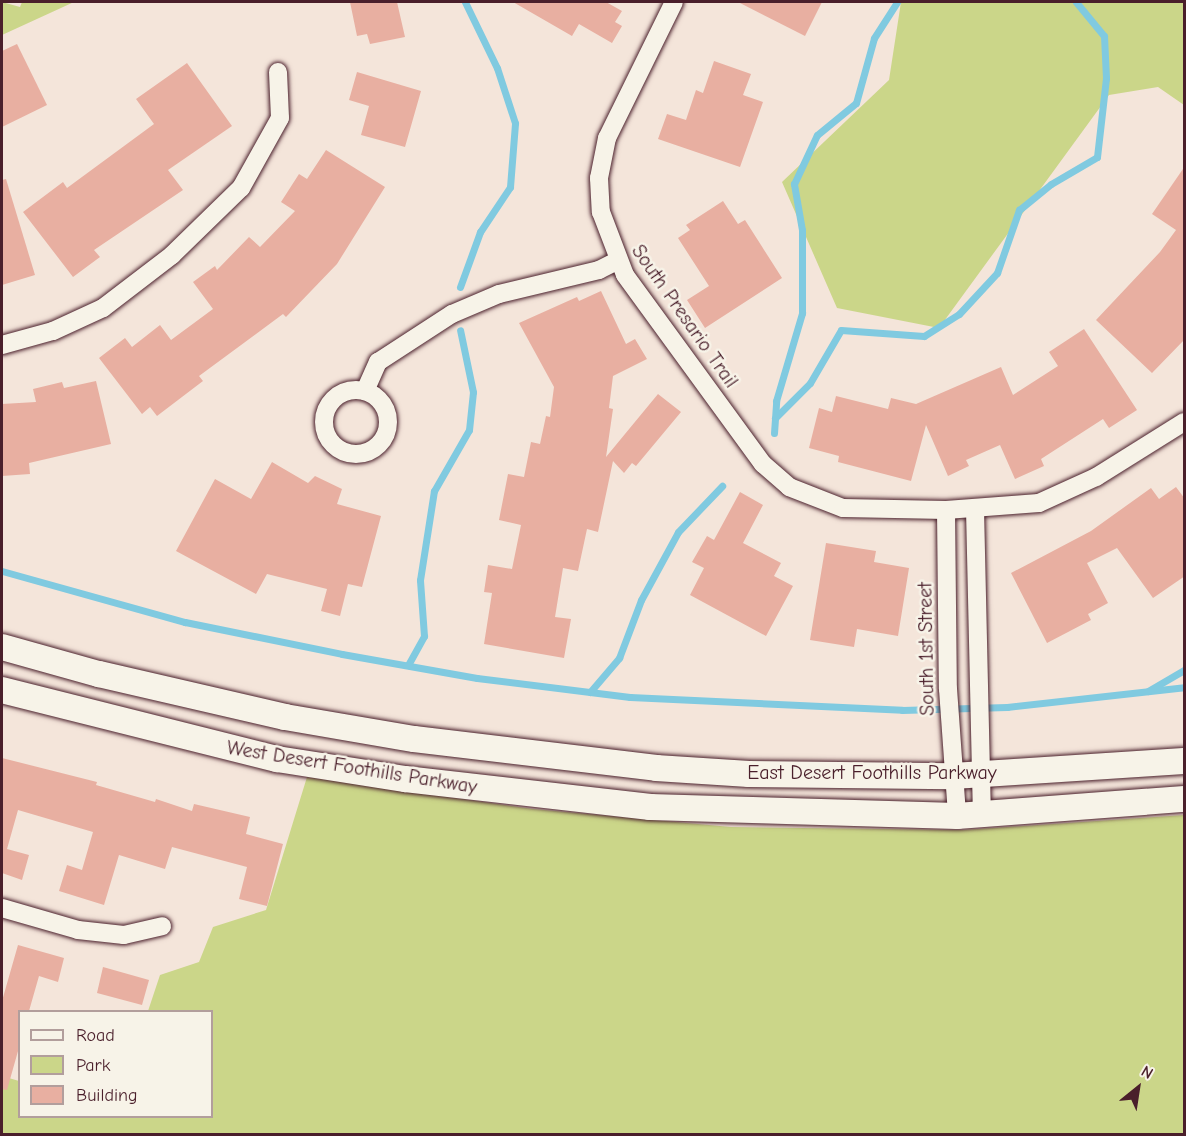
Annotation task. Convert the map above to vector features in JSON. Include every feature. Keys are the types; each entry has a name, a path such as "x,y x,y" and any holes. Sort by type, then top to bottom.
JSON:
{"street":[{"name":"South Presario Trail","path":"674,2 608,138 599,178 601,212 617,261 764,464 789,487 843,508 946,510"},
{"path":"2,345 53,331 103,308 172,255 241,188 280,118 278,72"},
{"path":"365,391 378,362 452,314 499,294 599,270 617,261"},
{"path":"946,510 1039,503 1066,492 1185,422"},
{"path":"975,509 982,814"},
{"name":"South 1st Street","path":"946,510 948,689 957,816"},
{"name":"West Desert Foothills Parkway","path":"2,647 99,674 285,717 561,758"},
{"name":"West Desert Foothills Parkway","path":"2,690 277,759 565,799"},
{"name":"East Desert Foothills Parkway","path":"561,758 749,774 954,776 1185,761"},
{"name":"East Desert Foothills Parkway","path":"565,799 737,812 957,816 1185,799"},
{"path":"2,908 86,931 124,935 162,926"}],"green space":[{"path":"2,2 20,7 22,2 74,2 2,35"},
{"path":"901,2 1184,2 1184,105 1158,87 1109,95 939,328 837,308 782,182 889,80"},
{"path":"307,777 533,809 731,827 963,830 1184,815 1184,1134 2,1134 2,1076 18,1081 18,1118 213,1118 213,1010 148,1010 160,975 199,962 213,927 266,910"}],"building":[{"path":"350,2 397,2 405,37 370,44 367,34 357,36"},
{"path":"513,2 606,2 622,11 615,22 622,26 612,43 579,24 572,36"},
{"path":"738,2 822,2 805,36"},
{"path":"17,44 47,105 2,127 2,51"},
{"path":"714,61 751,74 743,95 763,102 740,167 658,139 667,114 686,120 696,90 703,93"},
{"path":"187,63 232,126 168,170 183,190 94,250 100,257 73,277 23,212 63,182 67,188 154,124 136,99"},
{"path":"357,72 421,91 405,147 361,135 369,106 349,100"},
{"path":"326,150 385,187 337,264 286,317 283,314 199,376 203,381 157,416 150,407 142,414 99,358 125,338 132,347 160,325 171,340 213,309 193,282 215,266 217,270 249,237 260,247 295,211 281,202 299,174 307,179"},
{"path":"1185,166 1185,339 1152,373 1096,320 1160,252 1176,230 1152,214"},
{"path":"6,179 35,275 2,285 2,180"},
{"path":"723,201 738,224 745,220 782,278 705,328 687,300 709,286 678,238 690,230 686,225"},
{"path":"601,291 626,344 635,339 647,359 613,376 609,408 613,409 606,457 658,394 681,412 636,466 632,463 624,473 613,461 598,532 587,529 578,571 563,568 555,617 571,619 564,658 484,644 492,593 484,592 488,565 512,569 521,525 499,520 508,474 524,477 531,442 540,444 546,416 550,417 554,387 519,323 577,297 579,301"},
{"path":"1084,329 1137,410 1109,428 1103,419 1041,459 1044,466 1015,479 1000,445 966,460 969,466 948,476 926,425 911,481 838,462 839,456 809,448 819,408 832,412 836,396 888,409 891,398 916,404 1001,367 1013,395 1058,366 1049,352"},
{"path":"96,381 111,444 29,463 30,474 2,476 2,404 36,402 33,389 62,382 64,388"},
{"path":"272,462 308,483 315,476 342,489 337,504 381,516 362,587 348,584 340,616 321,611 327,589 267,574 256,594 176,551 215,479 251,499"},
{"path":"1176,487 1185,499 1185,576 1153,598 1117,548 1087,563 1108,603 1088,614 1091,620 1047,643 1011,573 1091,531 1151,488 1159,499"},
{"path":"740,492 763,505 743,543 781,563 774,576 793,586 766,636 690,595 704,568 692,562 707,536 714,540"},
{"path":"826,543 876,551 874,562 909,568 898,636 857,629 854,647 810,640"},
{"path":"2,758 97,782 96,785 155,802 156,799 192,811 194,804 250,817 246,834 283,844 267,906 239,899 247,867 172,847 165,869 119,855 104,905 59,891 67,865 82,870 93,832 18,810 7,849 29,855 22,880 2,873"},
{"path":"18,945 64,958 58,982 39,976 29,1010 18,1010 18,1051 7,1090 2,1089 2,1001"},
{"path":"103,967 149,980 142,1005 97,993"}],"waterway":[{"path":"460,287 480,232 510,187 515,123 497,68 465,2"},
{"path":"774,433 776,401 802,313 802,230 794,184 817,135 856,103 874,38 897,2"},
{"path":"775,418 810,383 841,330 924,336 959,314 997,273 1019,210 1051,184 1097,157 1106,78 1104,36 1076,2"},
{"path":"408,665 424,636 420,580 434,491 469,430 473,392 460,330"},
{"path":"590,692 619,658 641,600 678,532 722,486"},
{"path":"2,571 185,622 342,654 477,678 630,697 902,710 1007,707 1184,687"},
{"path":"1148,691 1184,670"}]}
